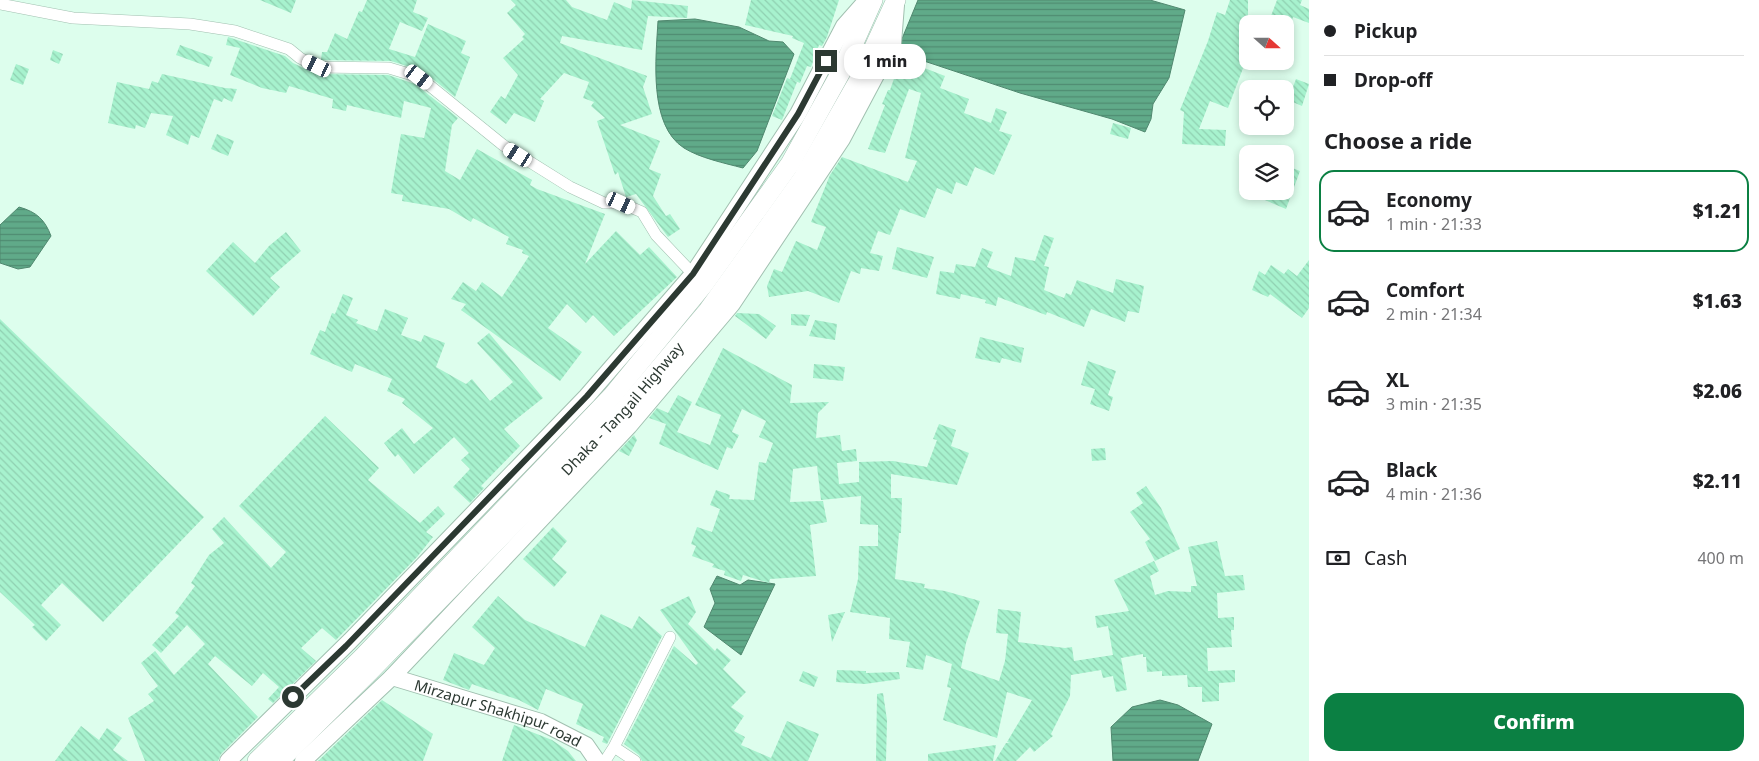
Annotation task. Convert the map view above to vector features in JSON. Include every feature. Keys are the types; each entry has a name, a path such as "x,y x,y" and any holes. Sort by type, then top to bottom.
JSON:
{"highway":[{"name":"Dhaka - Tangail Highway","path":"257,761 362,658 613,395 700,289 790,164 841,72 873,0"},
{"name":"Dhaka - Tangail Highway","path":"278,761 370,672 626,408 707,312 803,178 859,80 896,0"}],"main road":[{"path":"228,761 346,646 587,396 693,274 798,114 844,26 867,0"},
{"path":"303,761 392,677 628,426 732,304 842,140 893,43 896,0"},
{"name":"Mirzapur Shakhipur road","path":"392,677 541,722 586,745 597,761"}],"street":[{"path":"0,4 73,18 190,24 235,31 289,49 300,58 317,66 389,68 419,77 503,145 570,187 604,204 621,203 642,212 656,235 693,274"},
{"path":"605,761 670,637"},
{"path":"614,747 635,761"}],"shaded area":[{"path":"918,0 1150,0 1185,10 1169,78 1153,104 1151,119 1145,132 1112,119 1020,93 912,57 899,46"},
{"path":"695,19 739,27 769,41 783,42 794,54 757,151 743,168 690,152 672,137 664,124 659,107 657,89 656,53 658,21"},
{"path":"19,207 31,211 40,217 51,236 30,267 18,269 0,263 0,225"},
{"path":"717,576 740,585 748,580 775,584 741,655 704,627 715,603 710,589"},
{"path":"1160,700 1178,705 1212,724 1198,761 1113,761 1111,727 1132,707"}],"building":[{"path":"260,0 296,0 291,13"},
{"path":"367,0 417,0 413,12 428,18 422,31 400,22 389,49 415,57 428,24 466,41 461,53 470,57 455,97 423,71 391,61 321,60 322,52 327,52 335,33 347,39 359,11 362,12"},
{"path":"511,0 566,0 572,7 607,20 614,2 631,9 632,0 688,6 687,18 648,16 642,50 562,36 560,43 647,76 643,87 652,114 620,125 660,141 649,169 661,174 653,196 666,216 670,214 680,229 668,237 636,194 626,197 618,172 615,175 597,121 605,118 591,106 594,102 583,98 589,82 564,73 540,99 544,101 535,122 514,113 506,124 490,112 501,96 505,99 518,75 503,58 524,39 522,37 525,34 507,13 516,5"},
{"path":"751,0 839,0 827,37 822,46 819,45 811,67 807,66 800,83 790,79 804,43 792,38 793,36 745,25"},
{"path":"1230,0 1248,0 1248,15 1239,15 1239,70 1242,70 1228,108 1210,101 1199,129 1226,130 1225,146 1182,144 1184,112 1180,110 1208,41 1217,12 1225,15"},
{"path":"1277,0 1302,0 1300,5 1309,9 1309,23 1294,17 1294,15 1271,15"},
{"path":"228,37 285,56 293,63 316,74 388,75 415,84 458,118 452,125 445,171 460,180 477,149 532,180 530,185 537,189 605,214 585,264 616,231 640,255 649,247 677,277 614,336 593,315 586,323 567,304 548,328 582,352 560,381 461,310 466,304 451,299 463,282 476,291 482,282 502,297 529,256 522,253 523,250 506,244 509,237 473,218 471,222 449,209 402,201 403,195 391,193 401,134 424,138 431,108 404,101 401,118 347,105 346,111 332,108 333,99 289,86 286,93 262,88 230,75 240,48 226,45"},
{"path":"180,45 213,57 209,67 176,55"},
{"path":"53,50 63,54 59,64 50,60"},
{"path":"901,59 945,76 940,88 969,99 964,113 991,123 996,108 1007,112 999,131 1012,135 994,175 975,167 967,186 956,182 952,194 937,188 925,218 900,209 890,235 878,231 870,253 883,256 879,271 861,268 860,274 851,271 839,303 808,291 769,297 767,286 774,269 782,272 796,241 817,250 826,227 811,222 830,175 842,157 908,182 917,161 905,158 921,93 909,89 885,153 868,149 885,105 882,104 888,90 890,90"},
{"path":"16,64 29,69 23,85 10,80"},
{"path":"162,74 237,89 232,102 224,98 222,102 214,99 199,138 191,135 188,145 166,135 173,116 151,113 145,128 136,125 135,129 108,123 117,82 149,89 152,81 158,83"},
{"path":"787,78 797,82 782,120 772,116"},
{"path":"1296,79 1309,84 1302,106 1294,103 1294,84"},
{"path":"1113,123 1131,128 1128,139 1110,134"},
{"path":"217,134 234,141 228,156 211,149"},
{"path":"1294,169 1300,171 1294,187"},
{"path":"1265,200 1289,200 1286,209"},
{"path":"286,232 301,251 270,278 280,287 253,316 206,271 233,242 255,263 269,246"},
{"path":"1044,235 1054,238 1044,266 1049,267 1044,290 1064,298 1066,293 1071,295 1077,280 1113,293 1116,279 1144,286 1139,313 1128,311 1125,322 1091,309 1084,327 1047,312 1046,315 998,297 996,306 985,303 986,300 961,294 960,299 936,294 940,271 954,273 956,264 975,267 982,248 993,252 987,267 1011,276 1015,257 1035,261"},
{"path":"897,247 934,257 927,278 892,269"},
{"path":"1309,260 1309,308 1302,318 1270,294 1268,297 1252,290 1259,271 1265,275 1271,265 1284,274 1288,269 1297,276"},
{"path":"343,294 353,298 346,315 358,320 356,323 377,331 385,309 408,318 401,335 421,342 424,335 445,343 436,367 466,384 472,379 490,401 513,382 477,343 489,333 543,398 504,429 520,446 481,486 484,488 470,503 453,487 470,469 461,460 469,453 454,437 414,474 398,454 395,457 384,443 402,428 414,444 433,428 402,403 405,399 387,391 392,379 355,364 352,372 310,354 320,330 325,332 332,313 335,314"},
{"path":"737,313 759,314 776,326 766,339 735,316"},
{"path":"791,314 810,315 806,326 791,325"},
{"path":"0,319 204,517 103,622 62,583 41,605 61,625 46,641 32,627 35,625 0,592"},
{"path":"815,320 837,324 835,340 809,336"},
{"path":"980,337 1024,348 1021,363 1002,358 1000,363 975,358"},
{"path":"723,348 792,385 790,403 829,402 818,413 816,438 840,435 842,451 856,449 857,461 837,463 839,484 859,482 859,462 893,461 927,467 937,440 933,439 939,424 956,430 951,446 969,453 957,485 891,474 891,498 902,498 901,533 899,533 895,579 925,584 924,588 945,591 980,601 966,643 961,668 999,681 1005,661 1008,634 996,633 998,609 1021,612 1018,642 1065,648 1072,647 1074,661 1113,655 1108,626 1097,628 1095,616 1129,611 1114,580 1154,561 1159,571 1150,576 1155,595 1168,591 1191,592 1191,586 1197,586 1188,547 1217,541 1225,576 1243,575 1245,590 1217,593 1218,618 1234,617 1234,630 1231,630 1232,647 1207,648 1208,671 1235,670 1235,682 1219,683 1219,701 1202,702 1202,687 1188,687 1187,675 1162,676 1162,671 1147,672 1146,657 1143,657 1143,654 1121,658 1127,690 1116,692 1113,676 1103,678 1101,670 1071,675 1070,696 1051,734 1053,736 1034,752 1030,747 1016,761 995,761 1006,743 1010,743 1007,742 1032,700 1007,692 997,738 943,720 951,688 947,687 952,664 926,655 923,670 906,667 910,642 889,639 890,618 850,612 858,579 859,546 878,546 878,525 860,524 861,496 821,500 817,466 793,469 790,502 823,501 827,522 810,525 816,576 770,579 769,583 743,575 741,581 724,575 725,571 712,567 714,564 692,556 696,546 691,544 697,527 712,532 720,509 710,505 716,490 730,495 729,499 754,500 759,462 766,463 773,443 759,437 766,421 742,409 732,432 739,435 732,449 727,447 718,470 659,444 666,424 649,418 657,408 668,413 678,395 692,402 677,432 710,445 721,415 695,405"},
{"path":"1088,361 1116,371 1108,395 1113,397 1109,411 1090,404 1095,389 1081,385"},
{"path":"814,364 845,367 843,381 813,378"},
{"path":"325,416 379,468 368,480 420,523 438,506 445,514 426,532 433,537 417,557 336,640 322,628 301,648 316,661 273,703 268,699 279,687 263,673 252,686 215,656 208,664 258,717 221,754 218,761 145,761 128,718 154,701 148,694 158,686 141,663 155,651 174,675 205,644 187,625 161,653 152,645 179,616 175,613 195,586 191,583 209,555 224,543 212,529 224,517 271,568 286,552 239,506"},
{"path":"634,435 637,440 629,456 619,451"},
{"path":"1105,448 1106,460 1092,461 1091,449"},
{"path":"1146,486 1161,508 1180,549 1155,561 1145,542 1150,539 1130,512 1143,503 1136,493"},
{"path":"553,527 567,541 552,559 567,572 554,587 523,559"},
{"path":"498,596 525,620 585,647 601,614 632,629 639,616 662,636 607,744 602,742 604,737 576,724 583,704 546,689 538,710 519,700 472,684 469,690 443,680 454,653 484,665 495,648 472,627"},
{"path":"689,596 696,612 688,624 715,651 717,648 731,660 723,669 746,692 731,707 744,716 734,731 745,737 741,745 771,758 787,721 819,734 808,761 642,761 639,755 624,744 674,646 696,665 698,663 660,610"},
{"path":"845,612 832,642 828,615"},
{"path":"837,670 866,671 866,673 899,672 900,679 865,684 836,682"},
{"path":"803,671 818,677 814,687 799,681"},
{"path":"883,693 887,720 886,761 876,761 877,694"},
{"path":"382,700 433,734 423,761 318,761"},
{"path":"514,725 552,740 568,751 576,761 502,761"},
{"path":"81,726 99,740 107,728 122,738 113,750 128,761 55,761"},
{"path":"996,745 993,761 928,761 928,754"}],"route":[{"path":"293,697 346,646 587,396 693,274 798,114 826,61"}]}
